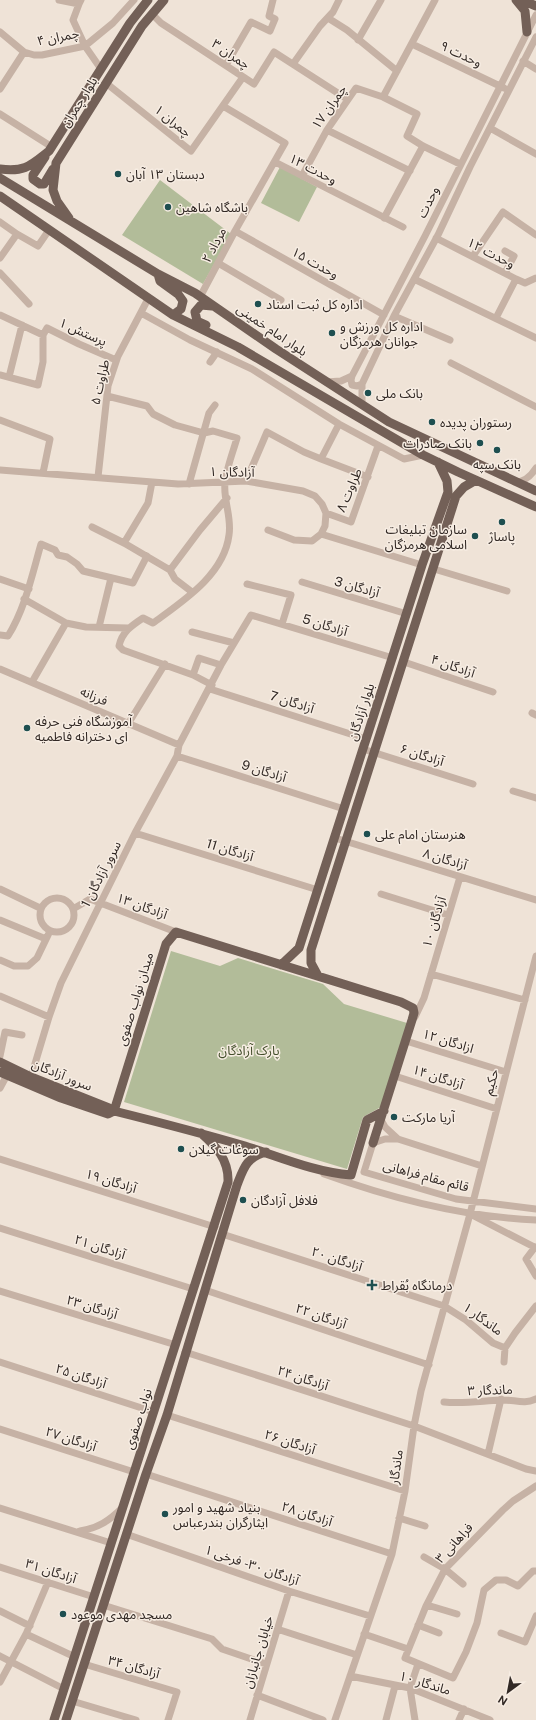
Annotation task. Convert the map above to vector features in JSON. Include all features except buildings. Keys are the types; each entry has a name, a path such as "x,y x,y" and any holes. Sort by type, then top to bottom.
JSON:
{"main road":[{"name":"بلوار چمران","path":"0,169 15,171 29,166 50,149 130,23 148,0"},
{"path":"516,0 525,11 527,32"},
{"path":"522,0 536,6"},
{"name":"بلوار چمران","path":"74,224 63,211 53,190 56,163 142,26 161,1"},
{"path":"50,149 33,175 33,179 40,184 44,184 56,163"},
{"name":"بلوار امام خمینی","path":"0,178 158,274 200,297 326,382 389,422 536,491"},
{"path":"0,196 173,315 238,347 424,455 536,507"},
{"path":"158,274 160,281 178,294 183,301 181,308 173,315"},
{"path":"213,306 201,305 197,308 195,312 197,321 213,329 238,347"},
{"name":"بلوار آزادگان","path":"281,965 299,948 422,565 448,492 447,481 438,462"},
{"name":"بلوار آزادگان","path":"318,976 312,963 311,950 434,569 456,496 464,487 476,480"},
{"path":"422,565 434,569"},
{"path":"392,658 404,662"},
{"path":"176,932 401,1002 413,1008 414,1013 406,1041 374,1143"},
{"name":"میدان نواب صفوی","path":"111,1113 166,944 176,932"},
{"path":"299,948 304,953 311,950"},
{"name":"سرور آزادگان","path":"0,1062 31,1077 109,1108 111,1113"},
{"name":"سرور آزادگان","path":"3,1073 61,1098 111,1113"},
{"path":"111,1113 201,1133 266,1152 309,1168 351,1174 368,1120 384,1110"},
{"name":"نواب صفوی","path":"54,1720 215,1227 228,1177 227,1167 220,1152 214,1144 201,1133"},
{"name":"نواب صفوی","path":"66,1720 126,1534 167,1415 185,1352 240,1177 245,1164 251,1158 266,1152"},
{"path":"228,1177 232,1171 235,1171 238,1172 240,1177"}],"street":[{"path":"60,0 80,2 73,20 85,46 101,69"},
{"name":"چمران ۴","path":"0,32 24,52 42,55 85,46 112,23 134,0"},
{"path":"226,65 250,22 270,31 275,19 269,16 273,0"},
{"path":"293,64 320,26 328,18 339,0"},
{"path":"358,40 381,0"},
{"path":"435,0 383,97 417,114 407,136 423,146 460,164"},
{"name":"چمران ۳","path":"152,14 161,23 254,84 274,52 347,99"},
{"name":"وحدت","path":"352,376 536,14"},
{"path":"328,18 348,30 358,40 397,71"},
{"name":"وحدت","path":"362,405 362,384 394,316 436,238 508,90 536,37"},
{"name":"وحدت ۹","path":"412,44 508,90"},
{"path":"0,88 24,52"},
{"path":"523,61 536,69"},
{"name":"چمران ۱","path":"106,83 191,152 243,77"},
{"name":"چمران ۱۷","path":"302,176 326,130 356,88 383,97"},
{"name":"وحدت ۱۳","path":"223,106 285,143 275,162 403,227"},
{"path":"488,109 498,113"},
{"path":"0,114 50,149"},
{"path":"490,128 536,154"},
{"path":"326,130 410,171"},
{"path":"384,218 423,146"},
{"name":"مرداد ۲","path":"200,297 235,231 275,162"},
{"path":"473,256 503,212 536,235"},
{"path":"0,222 38,246 49,230"},
{"name":"وحدت ۱۵","path":"235,231 384,315"},
{"path":"0,258 17,234"},
{"name":"وحدت ۱۲","path":"436,238 525,283 536,278"},
{"path":"504,273 514,256 505,251"},
{"path":"218,263 281,300"},
{"path":"0,273 29,304"},
{"path":"414,279 536,338"},
{"path":"496,318 516,279"},
{"name":"طراوت ۵","path":"98,477 108,386 116,360 148,299"},
{"path":"141,313 190,340 252,369 339,424 378,446 404,459 424,455"},
{"name":"پرستش ۱","path":"0,315 43,335 47,328 116,360"},
{"path":"394,316 450,340"},
{"path":"9,377 22,325"},
{"path":"0,375 38,385 43,362 43,335"},
{"path":"210,362 217,352"},
{"path":"248,353 252,369"},
{"path":"451,363 536,407"},
{"path":"326,382 340,381 352,376 352,385 357,386 362,384"},
{"path":"24,599 66,623 99,627 128,628 143,618 153,623 192,592 217,568 224,552 229,535 227,498 224,483 237,438 213,431 204,433 175,425 153,414 146,406 107,396"},
{"path":"189,484 209,413 215,405"},
{"path":"0,420 50,439 44,473"},
{"path":"321,459 339,424"},
{"path":"246,481 267,432 304,452 368,477"},
{"name":"طراوت ۸","path":"326,513 351,522 378,446"},
{"path":"515,482 520,482 526,479 536,468"},
{"name":"آزادگان ۱","path":"0,470 189,484 246,481 303,492 315,496 322,504 326,513"},
{"path":"124,542 148,503 152,482"},
{"path":"170,570 200,530 227,498"},
{"path":"268,530 294,540 312,541 321,534 325,526 326,513"},
{"path":"92,527 124,542 170,570 175,579 192,592"},
{"path":"321,534 422,565"},
{"path":"0,635 8,636 29,589 41,544 55,550 58,555 72,560 83,571 133,583 147,556"},
{"path":"434,569 507,591"},
{"path":"99,627 111,578"},
{"path":"0,579 29,589"},
{"name":"آزادگان 3","path":"302,582 407,614"},
{"path":"247,584 291,595 282,624"},
{"name":"آزادگان 5","path":"251,615 392,658"},
{"name":"سرور آزادگان 1","path":"31,1077 61,983 135,834 177,756 179,745 211,687 221,665 251,615"},
{"path":"32,682 66,623"},
{"name":"آزادگان 7","path":"128,628 122,636 119,646 124,650 193,675 211,687 366,739"},
{"path":"192,632 234,643"},
{"path":"193,675 200,658 221,665"},
{"name":"آزادگان ۴","path":"404,662 493,692"},
{"path":"128,724 164,664"},
{"name":"فرزانه","path":"0,669 179,745"},
{"name":"آزادگان ۶","path":"363,750 473,784"},
{"name":"آزادگان 9","path":"177,756 344,809"},
{"path":"513,791 535,796"},
{"name":"آزادگان 11","path":"135,834 318,890"},
{"name":"آزادگان ۸","path":"335,838 536,900"},
{"name":"آزادگان ۱۰","path":"410,1027 424,998 460,877"},
{"path":"0,889 40,908"},
{"path":"381,894 448,915"},
{"path":"54,897 66,900 73,909 74,915 70,926 61,932 50,931 42,924 40,919 40,908 48,899 54,897"},
{"name":"آزادگان ۱۳","path":"73,909 90,899 176,932"},
{"path":"0,920 46,939"},
{"path":"0,960 14,966 28,966 37,958 50,931"},
{"name":"حکیم","path":"470,1214 536,956"},
{"path":"431,974 525,1000"},
{"path":"0,996 49,1017"},
{"path":"401,1002 419,1002 424,998"},
{"path":"0,1056 5,1032 22,1035"},
{"name":"ازادگان ۱۲","path":"406,1041 506,1072"},
{"path":"0,1088 3,1073"},
{"name":"آزادگان ۱۴","path":"395,1076 497,1109"},
{"path":"381,1120 385,1127 398,1139"},
{"path":"374,1143 385,1139 398,1139 482,1166"},
{"name":"قائم مقام فراهانی","path":"374,1143 364,1172 436,1194 473,1201 536,1209"},
{"name":"آزادگان ۱۹","path":"0,1159 215,1227"},
{"path":"309,1168 402,1199 470,1214 535,1248 526,1260 536,1276"},
{"name":"قائم مقام فراهانی","path":"470,1214 536,1220"},
{"name":"ماندگار","path":"335,1720 392,1554 405,1491 414,1426 444,1306 470,1214"},
{"name":"آزادگان ۲۱","path":"0,1228 194,1289"},
{"name":"آزادگان ۲۰","path":"222,1234 444,1306"},
{"name":"آزادگان ۲۲","path":"205,1290 429,1365"},
{"name":"آزادگان ۲۳","path":"0,1291 176,1345"},
{"name":"ماندگار ۱","path":"444,1306 466,1320 493,1343 506,1348 515,1333 536,1306"},
{"path":"504,1362 506,1348"},
{"name":"آزادگان ۲۴","path":"185,1352 414,1426 526,1469 536,1471"},
{"name":"آزادگان ۲۵","path":"0,1362 154,1412"},
{"path":"488,1454 501,1399"},
{"name":"ماندگار ۳","path":"444,1402 458,1403 501,1399 529,1403 536,1399"},
{"name":"آزادگان ۲۶","path":"167,1415 405,1491"},
{"name":"آزادگان ۲۷","path":"0,1429 134,1472"},
{"name":"آزادگان ۲۸","path":"146,1474 392,1554"},
{"name":"فراهانی ۳","path":"418,1664 405,1658 427,1605 446,1569 512,1501 536,1486"},
{"path":"0,1508 111,1543"},
{"path":"77,1532 94,1529 110,1520 123,1508"},
{"path":"399,1518 425,1526"},
{"name":"آزادگان ۳۰ - فرخی ۱","path":"126,1534 289,1591 370,1616"},
{"path":"424,1557 446,1569 464,1584"},
{"name":"آزادگان ۳۱","path":"0,1567 94,1597"},
{"path":"415,1720 410,1688 418,1664 454,1678 477,1623 484,1590 496,1580 506,1580 518,1586 536,1571"},
{"path":"0,1682 30,1626 48,1582"},
{"name":"خیابان جانبازان","path":"250,1720 289,1591"},
{"path":"103,1605 212,1639 222,1650 266,1664"},
{"path":"427,1605 457,1614"},
{"path":"0,1612 30,1626"},
{"path":"501,1633 525,1642 536,1616"},
{"path":"418,1625 439,1633"},
{"path":"277,1629 357,1655"},
{"path":"26,1634 74,1657"},
{"path":"364,1634 408,1649"},
{"path":"0,1656 64,1689"},
{"name":"آزادگان ۳۴","path":"84,1664 177,1692 168,1720"},
{"name":"ماندگار ۱۰","path":"350,1676 410,1688 490,1720"},
{"path":"386,1720 396,1686"},
{"path":"257,1696 323,1720"},
{"path":"72,1700 136,1720"},
{"path":"459,1720 464,1709"}],"green space":[{"path":"280,167 317,187 299,222 261,203"},
{"name":"باشگاه شاهین","path":"160,180 231,234 203,284 122,235"},
{"name":"پارک آزادگان","path":"171,951 220,966 238,958 323,984 344,1004 407,1023 381,1107 363,1117 347,1169 124,1102"}],"place":[{"name":"دبستان ۱۳ آبان","path":"118,174"},
{"name":"باشگاه شاهین","path":"168,207"},
{"name":"اداره کل ثبت اسناد","path":"258,304"},
{"name":"اداره کل ورزش و جوانان هرمزگان","path":"332,333"},
{"name":"بانک ملی","path":"368,393"},
{"name":"رستوران پدیده","path":"432,422"},
{"name":"بانک صادرات","path":"480,443"},
{"name":"بانک سپه","path":"497,450"},
{"name":"پاساژ","path":"502,522"},
{"name":"سازمان تبلیغات اسلامی هرمزگان","path":"475,536"},
{"name":"آموزشگاه فنی حرفه ای دخترانه فاطمیه","path":"27,728"},
{"name":"هنرستان امام علی","path":"367,834"},
{"name":"آریا مارکت","path":"394,1117"},
{"name":"سوغات گیلان","path":"181,1149"},
{"name":"فلافل آزادگان","path":"243,1200"},
{"name":"درمانگاه بُقراط","path":"372,1285"},
{"name":"بنیاد شهید و امور ایثارگران بندرعباس","path":"165,1514"},
{"name":"مسجد مهدی موعود","path":"63,1614"}]}
